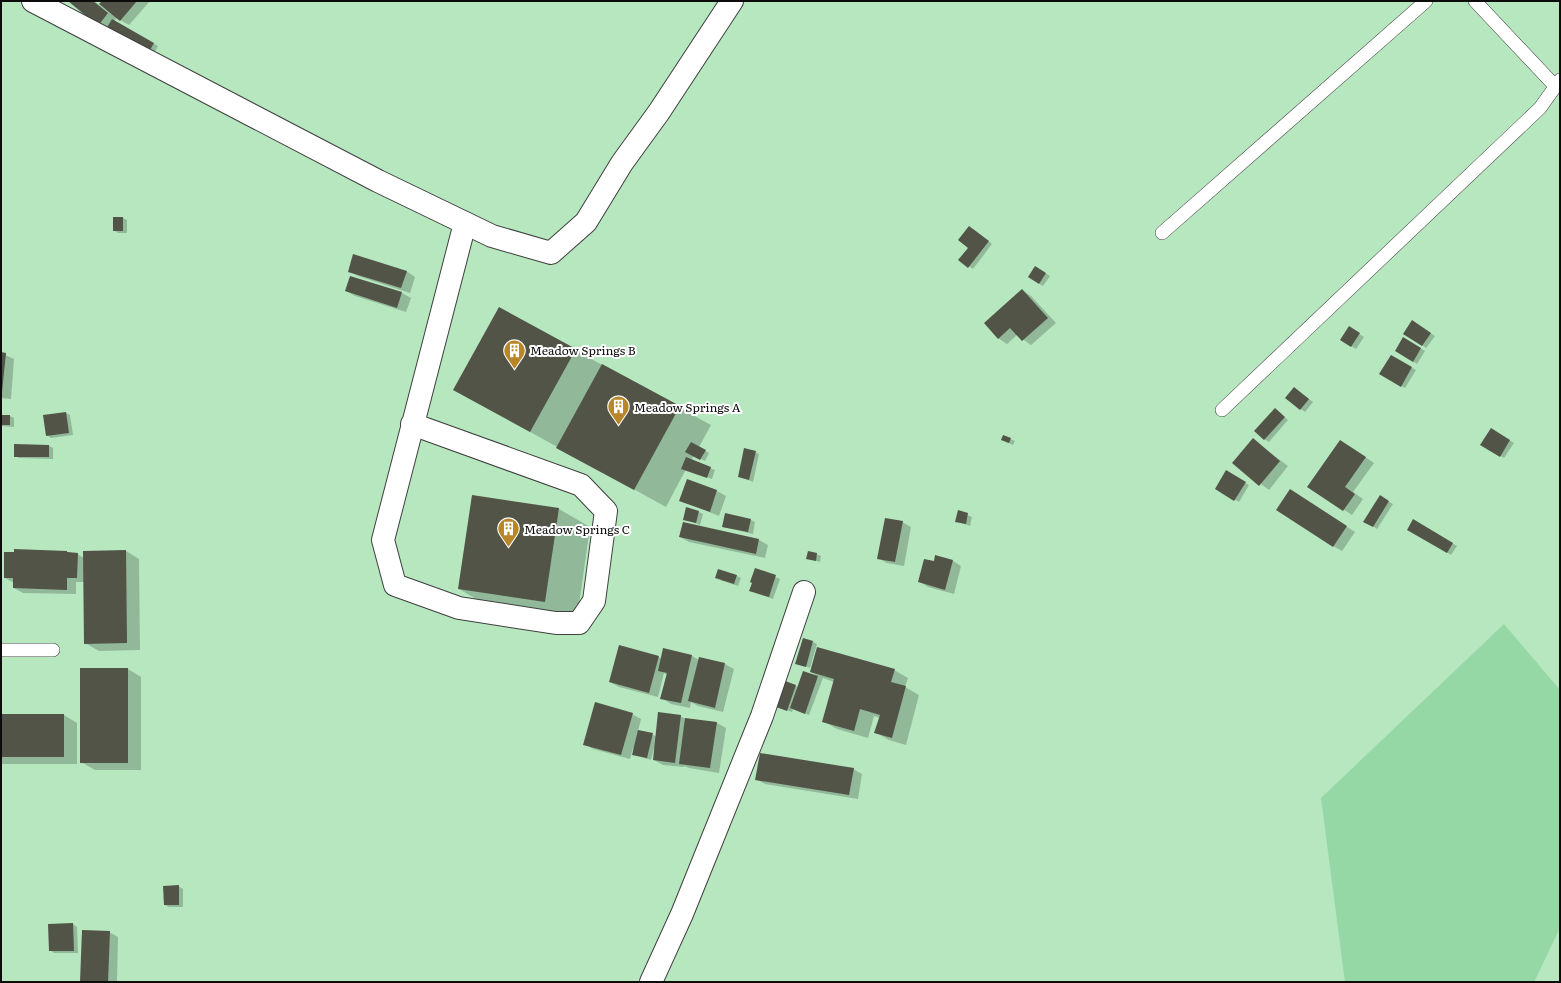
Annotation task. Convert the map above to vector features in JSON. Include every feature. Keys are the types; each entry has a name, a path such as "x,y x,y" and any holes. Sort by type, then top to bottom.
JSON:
{"street":[{"path":"33,1 378,181 465,224 492,236 551,253 586,222 622,163 659,112 732,1"},
{"path":"412,424 581,485 606,511 594,602 579,623 556,623 459,608 395,585 383,540 412,424 465,224"},
{"path":"651,982 682,914 762,716 804,592"}],"lane":[{"path":"1162,234 1426,1"},
{"path":"1222,410 1540,108 1558,83 1475,1"},
{"path":"1,650 53,650"}],"green space":[{"path":"1,1 1560,1 1560,982 1,982"},
{"path":"1504,624 1560,690 1560,928 1534,982 1345,982 1321,798"}],"building":[{"path":"68,1 93,1 108,13 98,26"},
{"path":"102,1 137,1 120,21 99,4"},
{"path":"112,19 154,43 147,55 105,31"},
{"path":"113,217 123,217 123,231 113,231"},
{"path":"969,226 989,241 968,268 958,260 968,248 958,240"},
{"path":"353,254 407,271 401,288 348,272"},
{"path":"1035,266 1046,273 1039,284 1028,277"},
{"path":"350,276 402,292 397,308 345,291"},
{"path":"1022,289 1048,318 1022,341 1010,328 998,339 984,323"},
{"name":"Meadow Springs B","path":"499,307 576,349 530,432 453,390"},
{"path":"1412,320 1431,333 1422,346 1403,334"},
{"path":"1349,326 1360,333 1351,347 1340,340"},
{"path":"1403,337 1421,348 1413,362 1395,351"},
{"path":"1,352 6,353 2,392 1,391"},
{"path":"1391,355 1412,367 1401,387 1379,374"},
{"name":"Meadow Springs A","path":"602,364 680,406 634,490 556,448"},
{"path":"1294,387 1309,399 1300,410 1285,398"},
{"path":"1275,408 1285,417 1264,440 1254,431"},
{"path":"66,412 69,433 46,436 43,415"},
{"path":"1,415 10,415 10,425 1,425"},
{"path":"1491,428 1510,440 1500,457 1480,445"},
{"path":"1003,435 1011,438 1009,443 1001,440"},
{"path":"1253,438 1280,461 1259,486 1232,463"},
{"path":"1340,440 1366,457 1345,487 1355,494 1343,511 1307,487"},
{"path":"691,442 706,450 700,460 685,452"},
{"path":"14,444 49,445 49,457 14,457"},
{"path":"744,448 756,451 749,480 738,477"},
{"path":"686,457 711,467 707,478 681,469"},
{"path":"1226,470 1246,482 1234,501 1215,489"},
{"path":"687,479 717,490 710,512 679,501"},
{"path":"1290,489 1347,526 1333,547 1276,510"},
{"name":"Meadow Springs C","path":"472,495 559,508 545,602 458,589"},
{"path":"1380,495 1389,501 1373,527 1363,522"},
{"path":"686,507 699,511 696,523 683,520"},
{"path":"958,510 968,513 966,524 955,522"},
{"path":"725,513 751,519 748,532 722,527"},
{"path":"885,518 903,521 895,562 877,559"},
{"path":"1413,519 1453,543 1447,553 1407,530"},
{"path":"683,522 759,539 756,554 679,537"},
{"path":"14,549 67,551 78,553 77,578 67,578 67,590 13,588 13,578 4,578 4,552 14,552"},
{"path":"126,550 127,643 84,644 83,551"},
{"path":"808,551 817,553 816,561 806,559"},
{"path":"935,555 953,560 945,590 918,582 924,559 934,561"},
{"path":"755,568 776,575 769,597 749,591 752,583 750,582"},
{"path":"718,569 737,575 734,584 715,578"},
{"path":"803,638 813,641 806,667 795,664"},
{"path":"619,645 659,656 649,693 609,682"},
{"path":"817,647 895,669 891,682 906,686 892,738 874,733 880,715 860,709 854,731 822,722 834,679 810,672"},
{"path":"663,648 692,655 681,703 660,699 667,673 658,671"},
{"path":"699,657 725,663 715,708 688,701"},
{"path":"80,668 128,668 128,763 80,763"},
{"path":"803,671 818,676 805,714 790,708"},
{"path":"777,678 796,685 787,711 768,704"},
{"path":"595,702 633,713 621,755 583,745"},
{"path":"658,712 681,715 675,763 653,760"},
{"path":"1,714 64,714 64,757 1,757"},
{"path":"685,718 717,722 710,768 679,764"},
{"path":"638,730 653,733 647,758 632,755"},
{"path":"760,753 854,768 849,795 755,780"},
{"path":"179,885 179,905 164,905 163,886"},
{"path":"73,923 74,951 49,951 48,924"},
{"path":"82,930 110,931 108,982 80,982"}],"place":[{"name":"Meadow Springs B","path":"514,370"},
{"name":"Meadow Springs A","path":"618,426"},
{"name":"Meadow Springs C","path":"508,548"}]}
